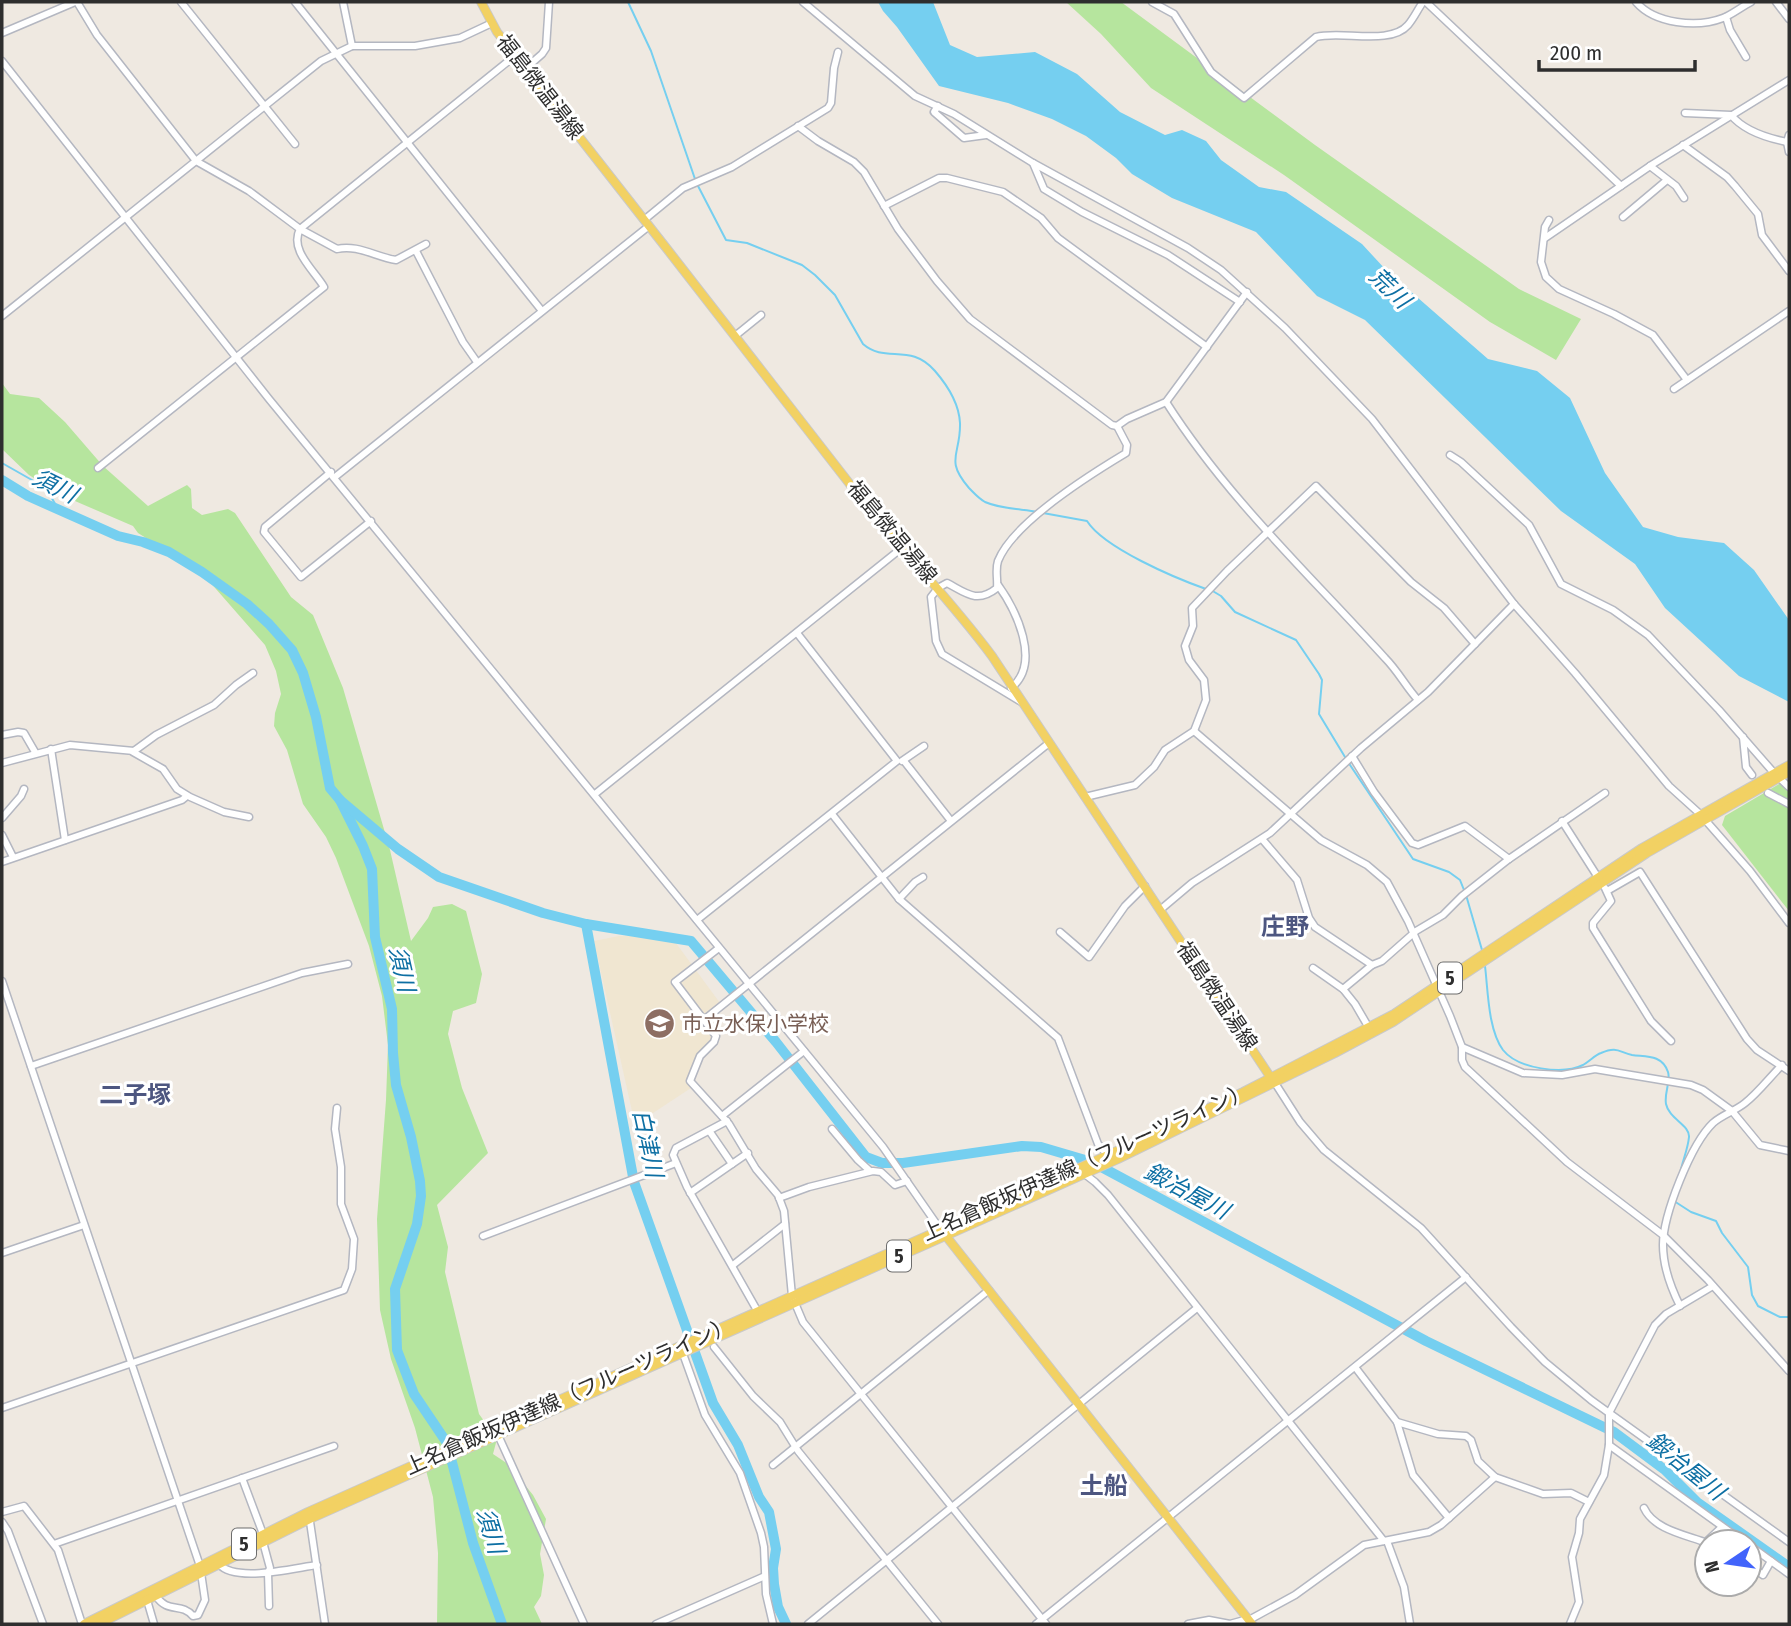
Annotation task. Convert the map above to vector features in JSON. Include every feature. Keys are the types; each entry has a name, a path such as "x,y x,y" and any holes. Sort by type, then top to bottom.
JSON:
{"main road":[{"name":"福島微温湯線","path":"481,2 492,23 516,55 864,502 970,626 1273,1080"},
{"name":"上名倉飯坂伊達線（フルーツライン）","path":"1603,884 1702,817 1780,774 1789,765"},
{"name":"上名倉飯坂伊達線（フルーツライン）","path":"1273,1080 1437,990 1702,817"},
{"name":"上名倉飯坂伊達線（フルーツライン）","path":"83,1624 406,1471 683,1349 710,1341 942,1232 1109,1159 1394,1022 1437,990"},
{"path":"942,1232 1250,1621"},
{"name":"上名倉飯坂伊達線（フルーツライン）","path":"710,1341 758,1312 794,1300"},
{"name":"上名倉飯坂伊達線（フルーツライン）","path":"467,1445 498,1435 683,1349"},
{"name":"上名倉飯坂伊達線（フルーツライン）","path":"99,1624 201,1569 219,1564 263,1538"}],"street":[{"path":"2,33 76,2 97,35 196,161 248,191 300,229 337,249 355,249 391,260 400,259 426,244"},
{"path":"181,2 295,144"},
{"path":"295,2 542,311"},
{"path":"343,2 352,46"},
{"path":"526,68 546,48 549,2"},
{"path":"803,2 910,92 1173,239 1221,270 1247,292 1372,419 1514,604 1669,786 1702,817 1749,871 1789,923"},
{"path":"1152,2 1174,14 1211,72 1244,98 1316,37 1380,36 1395,33 1406,27 1425,2 1621,187"},
{"path":"1638,2 1642,9 1690,25 1726,17 1748,3"},
{"path":"1776,2 1789,19"},
{"path":"1726,17 1730,30 1746,57"},
{"path":"2,316 319,62 352,46 415,46 460,38 492,23"},
{"path":"371,521 301,577 264,532 265,527 542,311 683,188 732,167 830,106 838,52"},
{"path":"98,468 324,287 298,248 296,238 300,229 516,55"},
{"path":"2,61 236,356 804,1051 907,1181 942,1232"},
{"path":"1545,238 1650,166 1731,115 1787,82 1789,91"},
{"path":"938,106 934,112 964,138 986,135"},
{"path":"1685,113 1731,115 1739,125 1763,137 1788,139 1789,152"},
{"path":"798,126 864,172 884,206 937,281 970,318 1101,417 1117,426 1127,445 1128,450 1035,516 1000,558 996,572 998,585 1014,612 1024,645 1024,664 1013,687 1001,688"},
{"path":"1683,145 1727,177 1735,186 1758,214 1762,235 1789,271"},
{"path":"1033,163 1044,190 1168,255 1240,302"},
{"path":"1650,166 1684,198"},
{"path":"884,206 943,177 1003,192 1041,218 1058,239 1207,347"},
{"path":"1623,217 1667,180"},
{"path":"1549,220 1545,227 1541,262 1546,277 1559,289 1653,335 1687,380"},
{"path":"416,251 463,342 477,362"},
{"path":"1117,426 1166,402 1247,292"},
{"path":"1674,389 1789,311"},
{"path":"735,335 761,315"},
{"path":"1166,402 1213,469 1266,533 1386,658 1418,700"},
{"path":"1450,455 1461,461 1529,526 1561,584 1614,610 1648,635 1780,774 1789,787"},
{"path":"1085,797 1135,785 1154,767 1165,750 1194,731 1206,701 1204,680 1189,660 1185,646 1193,626 1192,608 1266,533 1319,486 1397,568 1444,608 1475,644"},
{"path":"595,794 903,547"},
{"path":"998,585 984,596 969,596 947,583 938,588 931,597 939,650 1024,704"},
{"path":"1160,910 1195,880 1262,839 1418,700 1514,604"},
{"path":"797,633 951,821"},
{"path":"132,751 156,735 214,705 253,673"},
{"path":"1194,731 1330,846 1367,865 1383,877 1413,934 1462,1047 1465,1067 1567,1162 1664,1236 1789,1371"},
{"path":"2,734 24,733 35,752"},
{"path":"1743,737 1746,767 1752,775"},
{"path":"705,1019 1049,743"},
{"path":"2,763 51,748 76,745 132,751 163,769 177,789 187,796 224,812 249,817"},
{"path":"697,920 900,761 924,746"},
{"path":"51,748 65,840"},
{"path":"1352,756 1374,792 1412,843 1418,845 1465,826 1509,859"},
{"path":"2,818 24,789"},
{"path":"1343,989 1371,965 1382,961 1413,934 1443,915 1462,896 1509,859 1605,793"},
{"path":"1768,793 1789,804"},
{"path":"2,862 187,796"},
{"path":"832,814 899,900 1058,1038 1098,1144 1109,1159"},
{"path":"1562,821 1611,901 1593,923 1593,928 1651,1021 1671,1041"},
{"path":"2,835 13,857"},
{"path":"1262,839 1297,880 1312,924 1371,965"},
{"path":"1603,884 1622,882 1640,872 1747,1039 1757,1050 1789,1071"},
{"path":"1618,873 1622,882"},
{"path":"899,900 915,881 923,877"},
{"path":"1060,932 1089,957 1125,906 1145,886"},
{"path":"719,948 675,982 716,1036 714,1042 700,1056 690,1081 725,1118 779,1198 784,1210 794,1300 806,1328 953,1507 1041,1622 1466,1277"},
{"path":"31,1066 302,973 348,964"},
{"path":"1313,968 1343,989 1369,1028"},
{"path":"2,981 201,1569 205,1600 198,1615 193,1616 186,1609 167,1607 156,1595"},
{"path":"1462,1047 1484,1054 1518,1072 1562,1075 1595,1069 1687,1083 1703,1090 1732,1111 1760,1145 1789,1151"},
{"path":"758,1312 690,1193 676,1163 674,1150 710,1132 804,1051"},
{"path":"1680,1306 1667,1277 1664,1236 1672,1203 1693,1152 1713,1124 1746,1103 1782,1065"},
{"path":"1273,1080 1300,1122 1324,1150 1408,1216 1545,1362 1609,1413 1789,1542"},
{"path":"2,1408 344,1290 352,1269 354,1239 341,1204 341,1167 335,1129 337,1108"},
{"path":"832,1129 870,1171"},
{"path":"710,1132 732,1164"},
{"path":"690,1193 748,1153"},
{"path":"482,1236 676,1163"},
{"path":"1084,1170 1108,1195 1386,1541 1404,1587 1410,1624"},
{"path":"779,1198 870,1171 881,1172 895,1185 907,1181"},
{"path":"733,1265 785,1224"},
{"path":"2,1253 84,1225"},
{"path":"1570,1624 1579,1602 1572,1557 1580,1519 1604,1475 1609,1413 1655,1325 1666,1314 1713,1286"},
{"path":"773,1465 989,1290"},
{"path":"808,1624 1197,1308"},
{"path":"710,1341 754,1396 780,1422 798,1451 938,1624"},
{"path":"683,1349 705,1415 742,1480 761,1533 767,1603 773,1624"},
{"path":"1354,1367 1398,1422 1412,1472 1449,1518"},
{"path":"1398,1422 1438,1434 1466,1436 1471,1440 1478,1461 1494,1477 1543,1494 1571,1493 1589,1502"},
{"path":"498,1435 584,1624"},
{"path":"1608,1441 1722,1527"},
{"path":"54,1544 334,1446"},
{"path":"1188,1624 1209,1620 1230,1623 1250,1621 1295,1595 1361,1547 1425,1534 1449,1518 1494,1477"},
{"path":"242,1478 263,1538 270,1568 270,1606"},
{"path":"2,1512 24,1506 54,1544 83,1624"},
{"path":"1644,1508 1664,1526 1693,1539"},
{"path":"309,1515 325,1624"},
{"path":"2,1522 8,1531 43,1624"},
{"path":"1763,1555 1789,1574"},
{"path":"1763,1575 1771,1561"},
{"path":"219,1564 225,1570 236,1573 317,1565"},
{"path":"656,1624 765,1576"},
{"path":"147,1600 153,1624"}],"shaded area":[{"name":"市立水保小学校","path":"670,935 720,1003 701,1017 712,1032 713,1039 698,1053 688,1079 691,1088 653,1113 634,1120 594,941 619,936"}],"green space":[{"path":"1066,2 1121,2 1315,145 1519,289 1581,319 1556,360 1490,322 1284,175 1151,88 1101,34"},
{"path":"2,383 10,394 39,398 65,422 103,466 148,506 187,485 191,489 192,508 202,515 228,509 235,513 291,597 313,615 343,688 390,850 411,941 433,907 452,904 466,911 482,974 476,1003 453,1011 448,1034 462,1088 488,1153 437,1205 448,1247 445,1272 479,1414 497,1439 493,1454 508,1464 533,1495 546,1519 540,1554 544,1575 541,1596 534,1607 542,1624 437,1624 438,1553 433,1497 415,1428 391,1359 380,1310 377,1219 388,1045 382,996 369,946 336,858 326,837 303,804 287,750 274,726 281,694 276,671 265,645 202,573 138,533 133,526 61,495 29,475 2,449"},
{"path":"1781,783 1789,790 1789,911 1722,825 1725,816"}],"water":[{"name":"荒川","path":"878,2 933,2 950,45 977,57 1035,52 1077,74 1120,112 1165,135 1182,130 1206,141 1221,160 1259,187 1286,192 1362,244 1386,270 1488,359 1537,371 1570,398 1605,473 1643,527 1678,537 1724,543 1754,570 1789,620 1789,702 1739,676 1665,608 1635,564 1561,511 1365,320 1317,296 1256,232 1172,198 1132,174 1116,158 1086,136 1052,119 1008,103 939,86"}],"waterway":[{"path":"628,2 651,51 695,179"},
{"path":"697,184 726,240 747,243 802,265 835,295 863,344 880,353 916,357 935,371 952,395 958,409 960,434 955,463 957,470 976,495 985,502 998,506 1038,512"},
{"path":"2,463 46,488 58,509"},
{"name":"須川","path":"2,480 28,496 118,536 169,552 202,572 247,604 269,624 292,650 303,673 316,717 330,788 340,800 372,869 375,937 392,1009 396,1085 420,1181 417,1224 395,1289 397,1350 414,1394 447,1443 473,1543 502,1624"},
{"path":"1043,513 1087,521 1108,541 1124,551 1159,570 1206,589"},
{"path":"1211,590 1221,596 1235,612 1296,640 1322,680 1319,714 1345,757"},
{"path":"1348,762 1413,859 1449,872 1460,880 1464,890"},
{"name":"鍛冶屋川","path":"340,800 398,849 439,877 543,913 586,924 691,941 776,1042 866,1157 882,1163 903,1163 1022,1146 1041,1147 1092,1162 1426,1341 1614,1432 1665,1470 1697,1502 1789,1567"},
{"path":"1466,895 1482,950"},
{"name":"白津川","path":"586,924 634,1182 713,1403 738,1445 759,1497 769,1512 776,1549 774,1584 778,1607 786,1624"},
{"path":"1485,966 1494,1032 1503,1050 1519,1062 1564,1070 1583,1065 1599,1054 1614,1050 1662,1062 1669,1076 1666,1104 1671,1114 1686,1129 1689,1137 1680,1174"},
{"path":"1674,1201 1691,1212 1716,1221 1748,1267 1752,1295 1758,1306 1780,1317 1789,1317"}],"place":[{"name":"市立水保小学校","path":"659,1024"}],"district":[{"name":"庄野","path":"1285,927"},
{"name":"二子塚","path":"135,1095"},
{"name":"土船","path":"1104,1486"}]}
